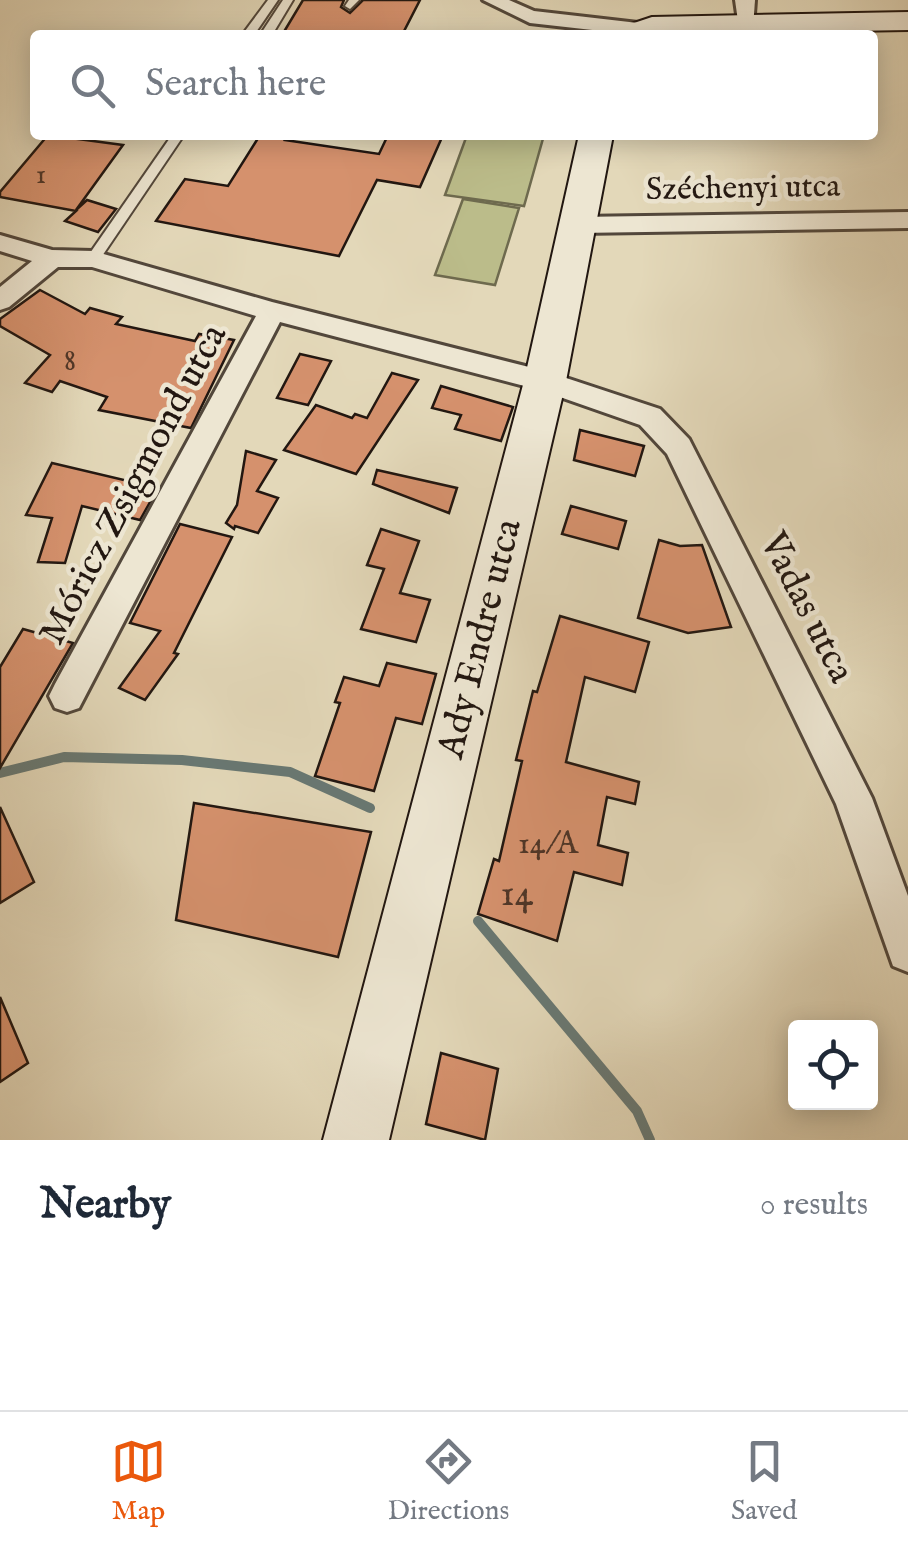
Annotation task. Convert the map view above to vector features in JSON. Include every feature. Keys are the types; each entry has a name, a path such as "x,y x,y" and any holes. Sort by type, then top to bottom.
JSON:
{"main road":[{"path":"647,30 746,12 789,24 908,22"},
{"name":"Ady Endre utca","path":"356,1140 545,381 595,140"}],"street":[{"path":"494,0 512,12 530,17 618,30"},
{"name":"Széchenyi utca","path":"578,225 908,220"},
{"name":"Móricz Zsigmond utca","path":"0,243 52,258 93,259 272,312 545,381"},
{"path":"0,300 52,258"},
{"name":"Móricz Zsigmond utca","path":"67,696 272,312"},
{"name":"Vadas utca","path":"545,381 650,417 678,447 854,798 908,951"}],"lane":[{"path":"252,30 273,0"},
{"path":"269,30 288,0"},
{"path":"693,24 694,30"},
{"path":"789,24 791,30"},
{"path":"93,259 175,140"}],"green space":[{"path":"465,140 543,140 524,206 445,195"},
{"path":"463,199 519,208 495,285 435,275"}],"building":[{"path":"303,0 344,0 341,7 350,13 363,0 420,0 405,30 285,30"},
{"path":"44,140 123,145 76,210 87,200 116,209 98,232 65,221 76,211 0,197 0,192"},
{"path":"257,140 285,140 379,154 386,140 441,140 420,187 377,180 339,256 156,221 185,179 228,186"},
{"path":"40,290 85,314 90,308 122,317 116,324 195,341 199,334 234,340 191,428 99,410 107,397 60,381 52,392 25,383 50,355 0,326 0,319"},
{"path":"300,354 331,361 308,405 277,398"},
{"path":"392,373 418,380 356,474 284,450 316,405 352,418 355,414 367,418"},
{"path":"441,386 513,407 501,441 455,429 461,415 432,408"},
{"path":"580,430 644,446 635,476 574,460"},
{"path":"246,451 276,460 257,491 278,498 258,533 235,526 234,529 226,523 237,505"},
{"path":"52,463 158,488 140,520 82,506 65,563 38,562 52,518 26,515"},
{"path":"377,470 457,488 449,513 373,484"},
{"path":"571,506 626,521 618,549 562,534"},
{"path":"180,524 232,537 174,653 178,654 145,700 119,688 160,631 130,623"},
{"path":"381,529 419,541 400,593 430,600 416,642 361,629 384,569 367,565"},
{"path":"659,540 680,546 702,545 731,627 688,633 638,618"},
{"path":"560,616 649,642 635,692 585,677 566,762 639,782 635,804 607,797 598,845 628,853 622,885 574,872 557,941 478,914 494,859 499,861 522,761 516,760 533,691 537,692"},
{"path":"23,629 73,643 0,768 0,667"},
{"path":"387,663 436,674 422,724 396,718 374,791 315,776 340,703 335,702 344,677 379,686"},
{"path":"194,803 371,832 338,957 176,920"},
{"path":"0,807 34,882 0,903"},
{"path":"0,997 28,1063 0,1082"},
{"path":"441,1053 498,1069 485,1140 426,1124"}],"waterway":[{"path":"0,773 64,757 182,760 290,772 370,808"},
{"path":"478,921 637,1111 650,1140"}]}
